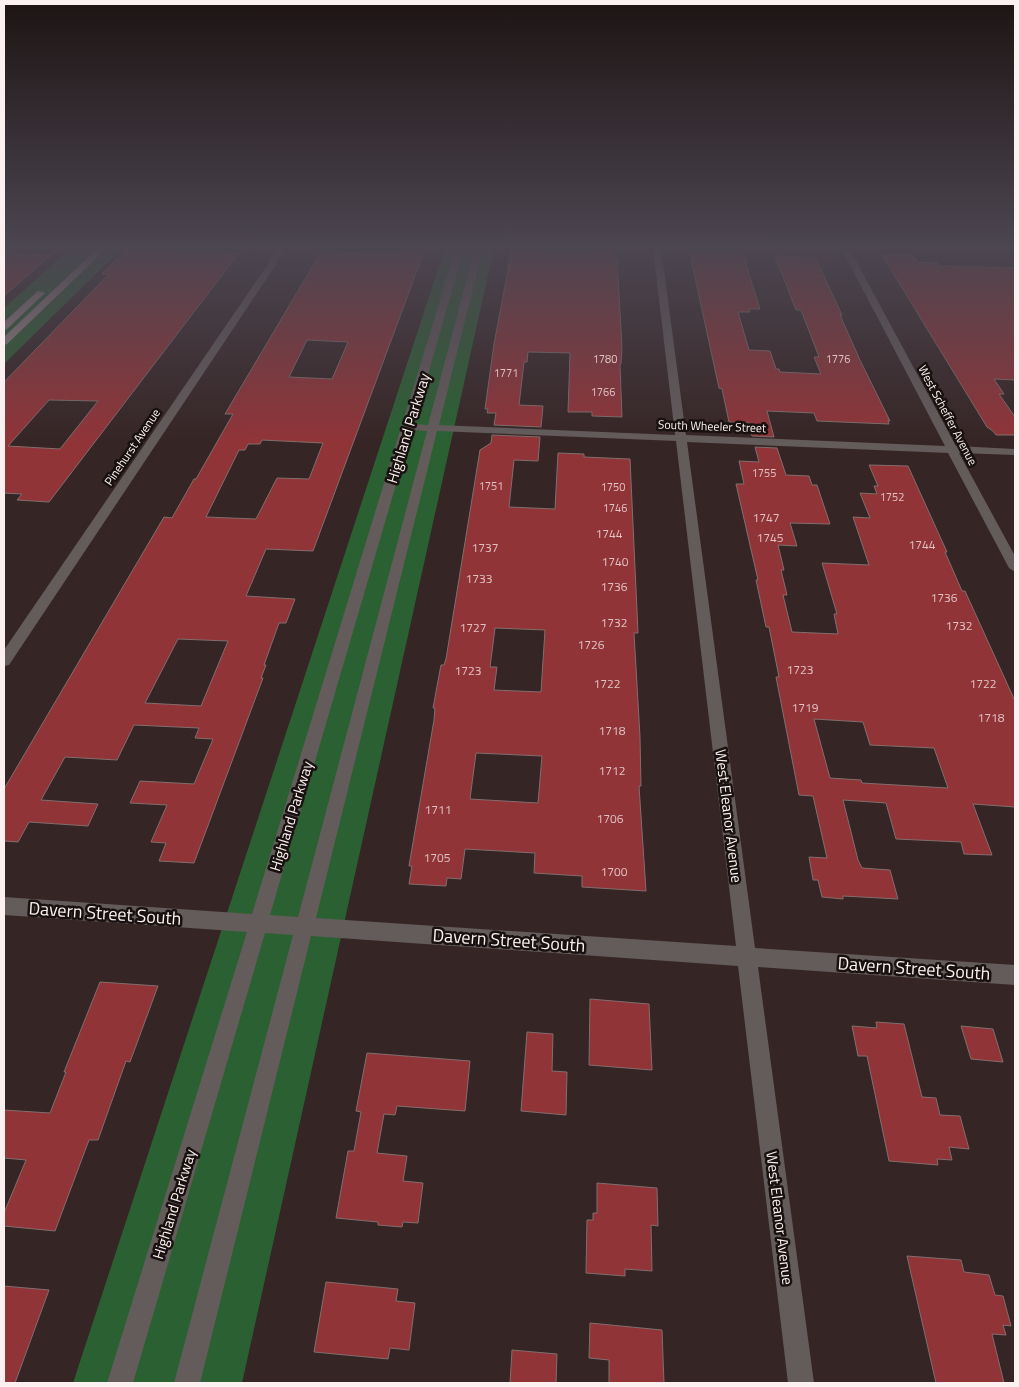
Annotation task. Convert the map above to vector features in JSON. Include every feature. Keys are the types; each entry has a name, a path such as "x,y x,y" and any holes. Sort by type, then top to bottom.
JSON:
{"main road":[{"path":"4,327 20,313"},
{"path":"4,342 35,313"}],"street":[{"name":"Pinehurst Avenue","path":"4,661 239,313"},
{"name":"Highland Parkway","path":"120,1383 441,313"},
{"name":"Highland Parkway","path":"187,1383 461,313"},
{"name":"West Eleanor Avenue","path":"665,313 801,1383"},
{"name":"West Scheffer Avenue","path":"879,313 1015,568"},
{"name":"South Wheeler Street","path":"408,427 1015,452"},
{"name":"Davern Street South","path":"4,906 1015,975"}],"green space":[{"path":"4,313 56,313 4,364"},
{"path":"424,313 480,313 242,1383 73,1383"}],"building":[{"path":"71,313 193,313 49,502 17,500 22,494 4,493 4,382","holes":["49,400 98,401 60,449 8,446"]},
{"path":"285,313 401,313 313,551 266,549 246,596 295,599 286,623 279,623 264,665 266,665 261,678 263,678 194,863 159,861 166,843 151,842 167,805 130,803 140,781 194,784 213,739 195,738 199,728 134,725 117,760 65,757 41,800 98,804 88,826 29,822 18,842 4,841 4,789 164,517 172,518 194,479 196,479 233,414 225,414","holes":["307,340 348,342 332,379 289,377","262,440 323,443 309,479 277,478 256,519 206,517 239,450 245,450 248,444 260,444","178,639 228,641 201,706 145,703"]},
{"path":"500,313 620,313 622,417 592,416 592,412 568,412 570,353 528,352 527,362 524,362 519,405 543,406 541,427 494,425 496,413 487,413 488,409 485,409"},
{"path":"703,313 738,313 749,350 770,351 776,369 779,369 780,372 821,374 814,357 819,357 802,313 841,313 842,315 840,315 860,360 890,421 888,420 889,424 817,421 814,413 767,411 774,437 752,436 749,423 729,422 722,389 719,388"},
{"path":"917,313 1015,313 1015,380 994,379 1004,394 999,394 1015,417 1015,435 996,435 987,427"},
{"path":"492,435 540,437 538,461 514,460 509,507 555,509 558,453 584,454 584,457 630,459 638,633 634,633 640,737 641,786 639,786 646,891 582,887 582,876 534,873 535,853 465,849 461,879 447,878 446,886 409,884 412,866 409,866 434,720 435,708 433,708 441,665 444,665 446,659 480,450 491,443","holes":["495,628 545,630 541,692 494,690 497,667 490,667","476,753 542,756 538,803 470,799"]},
{"path":"755,447 777,448 786,475 809,476 812,485 817,485 830,524 790,523 797,546 778,545 787,595 783,595 792,632 838,634 834,614 837,614 822,563 869,565 853,517 870,518 860,493 877,494 874,486 878,486 869,465 908,466 947,552 945,552 962,591 965,591 1015,701 1015,807 973,804 992,855 964,854 961,842 896,839 886,803 843,800 858,860 862,868 890,870 898,899 843,896 843,899 822,897 818,880 813,880 809,857 827,858 813,796 799,795 776,677 779,677 769,627 766,627 756,580 758,580 736,484 744,484 739,461 759,462","holes":["814,719 863,722 870,745 934,748 948,788 862,783 861,780 830,778"]},
{"path":"100,982 158,986 130,1062 126,1061 98,1140 89,1140 55,1231 4,1226 4,1213 26,1160 4,1158 4,1110 50,1113 66,1072 64,1072"},
{"path":"590,999 649,1004 652,1070 589,1065"},
{"path":"876,1022 904,1024 922,1097 936,1098 940,1115 960,1116 969,1149 949,1147 952,1160 937,1159 938,1165 889,1161 867,1056 858,1056 852,1026 877,1028"},
{"path":"961,1026 993,1029 1003,1062 971,1059"},
{"path":"527,1032 553,1034 552,1071 567,1072 566,1115 521,1111"},
{"path":"367,1053 470,1061 465,1111 397,1106 395,1115 384,1114 377,1153 407,1156 403,1181 423,1183 418,1223 403,1222 402,1227 378,1225 378,1222 336,1218 348,1151 354,1151 361,1112 356,1111"},
{"path":"597,1183 657,1188 658,1226 651,1225 652,1271 625,1269 625,1276 586,1273 587,1220 593,1220 593,1213 597,1213"},
{"path":"907,1256 961,1260 964,1272 989,1275 995,1295 1003,1296 1011,1326 1003,1325 1006,1335 992,1334 1004,1383 936,1383"},
{"path":"326,1282 398,1289 396,1301 415,1303 409,1350 390,1348 388,1359 314,1352"},
{"path":"4,1286 49,1290 15,1383 4,1383"},
{"path":"590,1323 662,1330 664,1383 609,1383 609,1360 589,1358"},
{"path":"512,1350 557,1354 556,1383 510,1383"}]}
